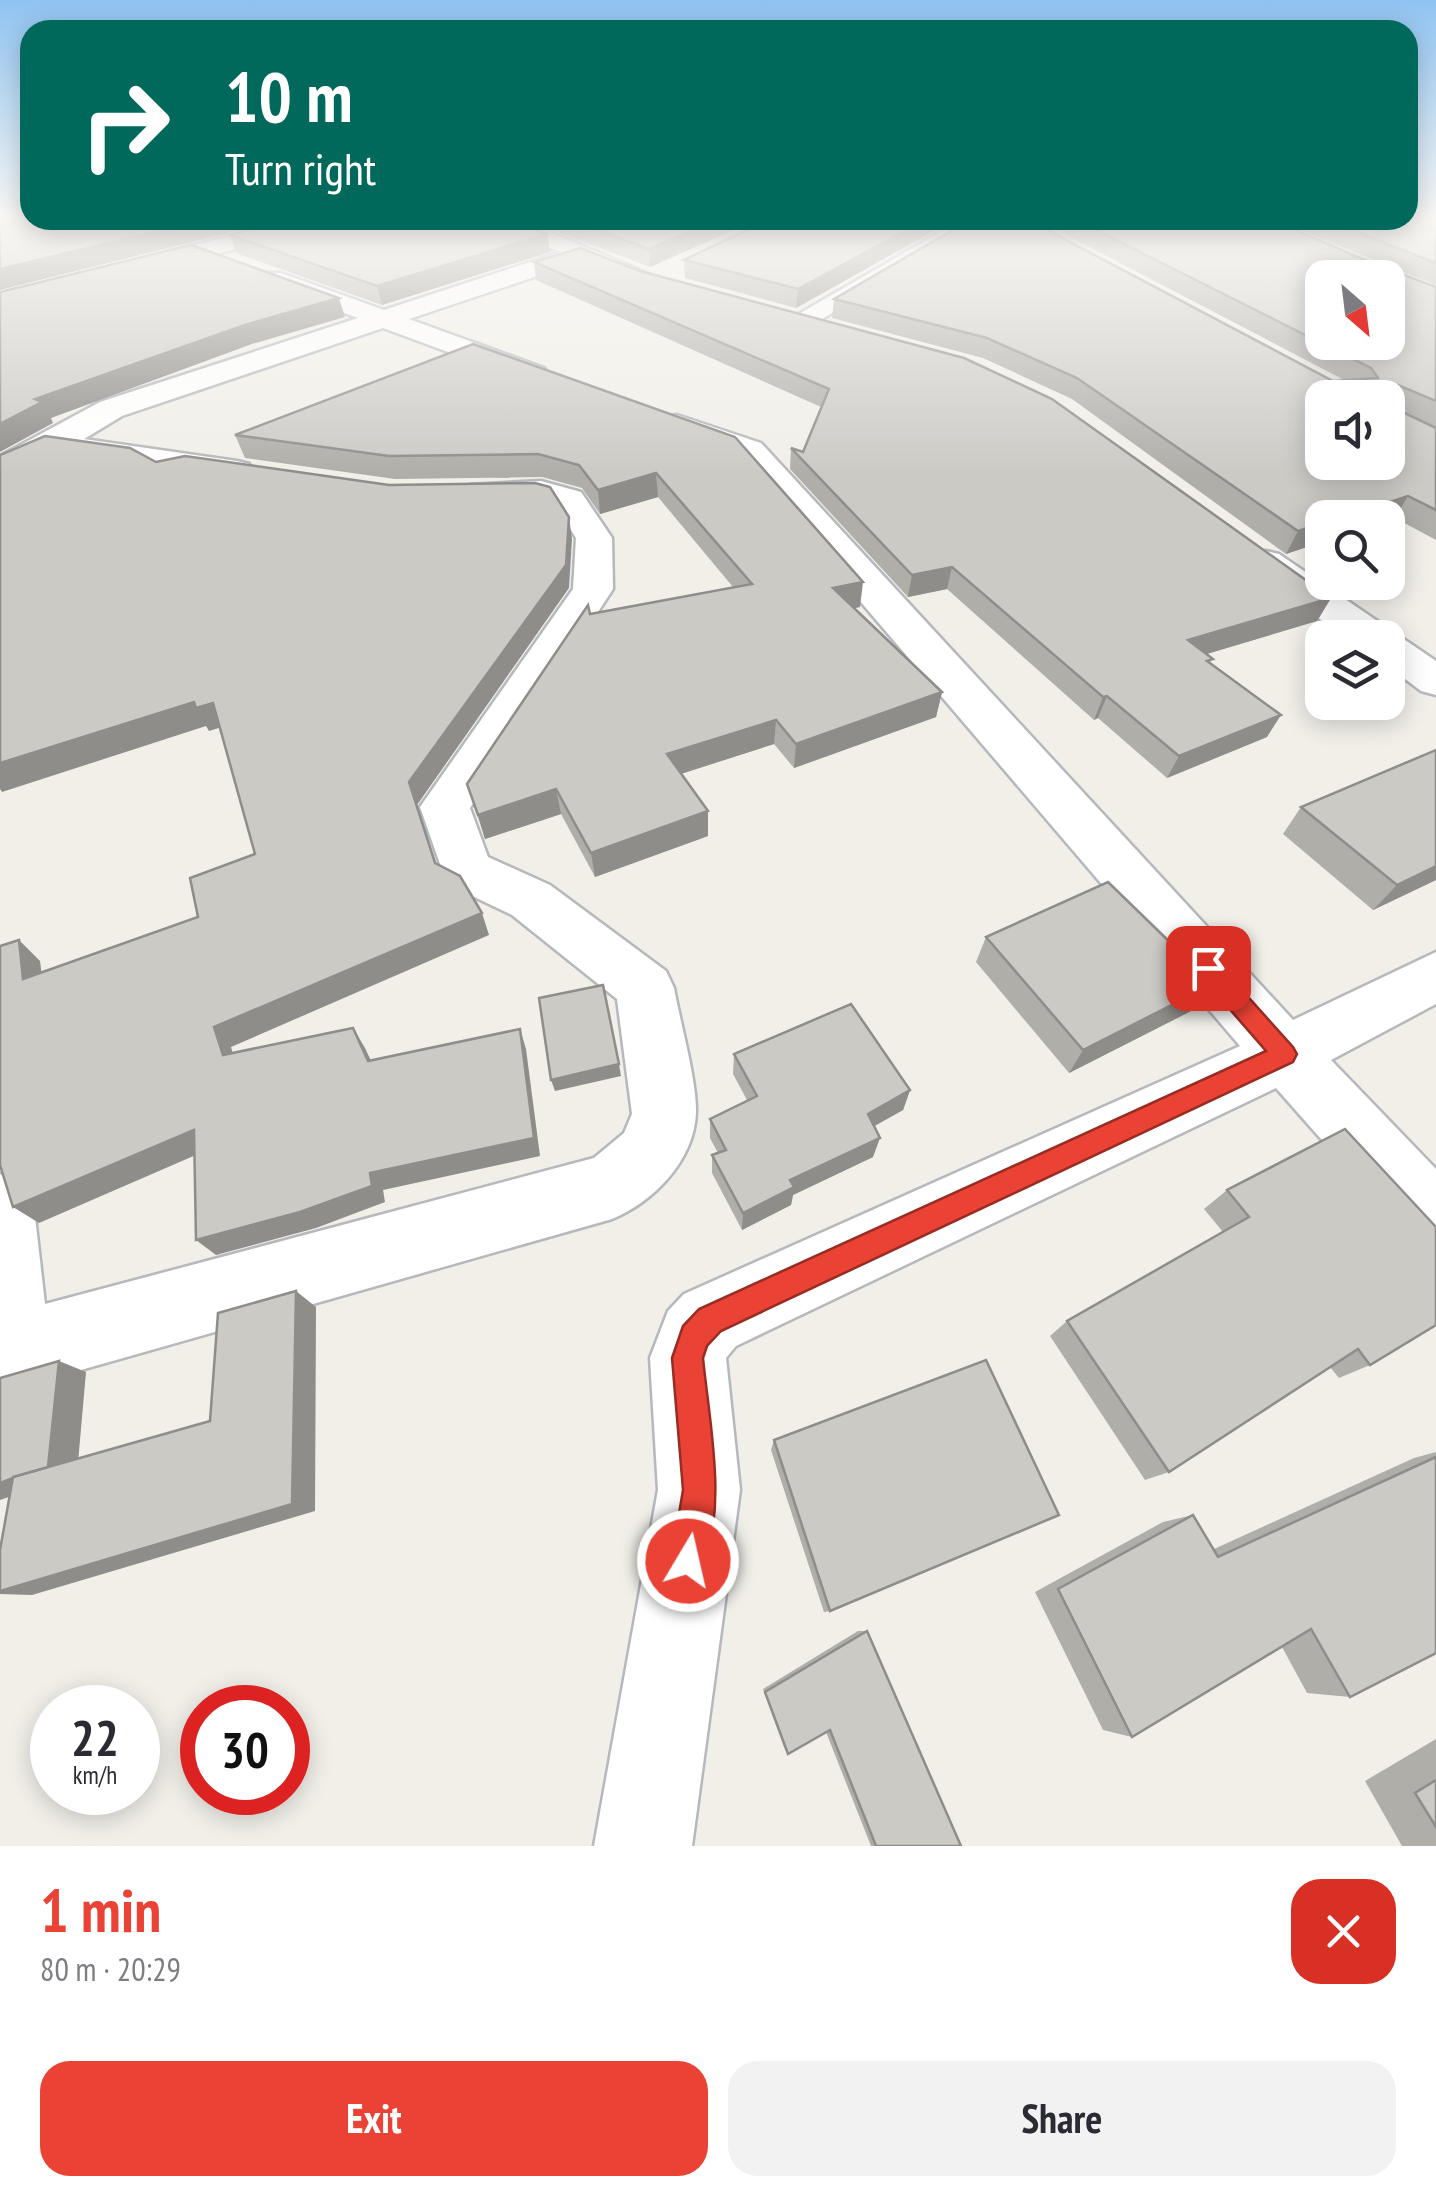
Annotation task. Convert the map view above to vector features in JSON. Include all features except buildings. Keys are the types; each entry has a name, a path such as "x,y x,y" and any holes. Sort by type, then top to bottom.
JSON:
{"street":[{"path":"335,302 564,384"},
{"path":"0,469 53,444 111,409 432,302"},
{"path":"798,322 833,302"},
{"path":"762,312 837,332"},
{"path":"638,410 749,450 1284,1054 1436,1218"},
{"path":"53,444 281,477"},
{"path":"0,1208 7,1353 612,1186 649,1154 664,1114 645,988 531,900 466,870 444,807 593,590 594,538 569,499 540,491 432,493"},
{"path":"1244,546 1349,620"},
{"path":"1405,659 1436,681"},
{"path":"643,1846 700,1490 688,1358 694,1337 710,1320 1284,1054 1436,976"}],"route":[{"path":"688,1561 700,1490 688,1358 694,1337 710,1320 1284,1054 1208,968"}]}
